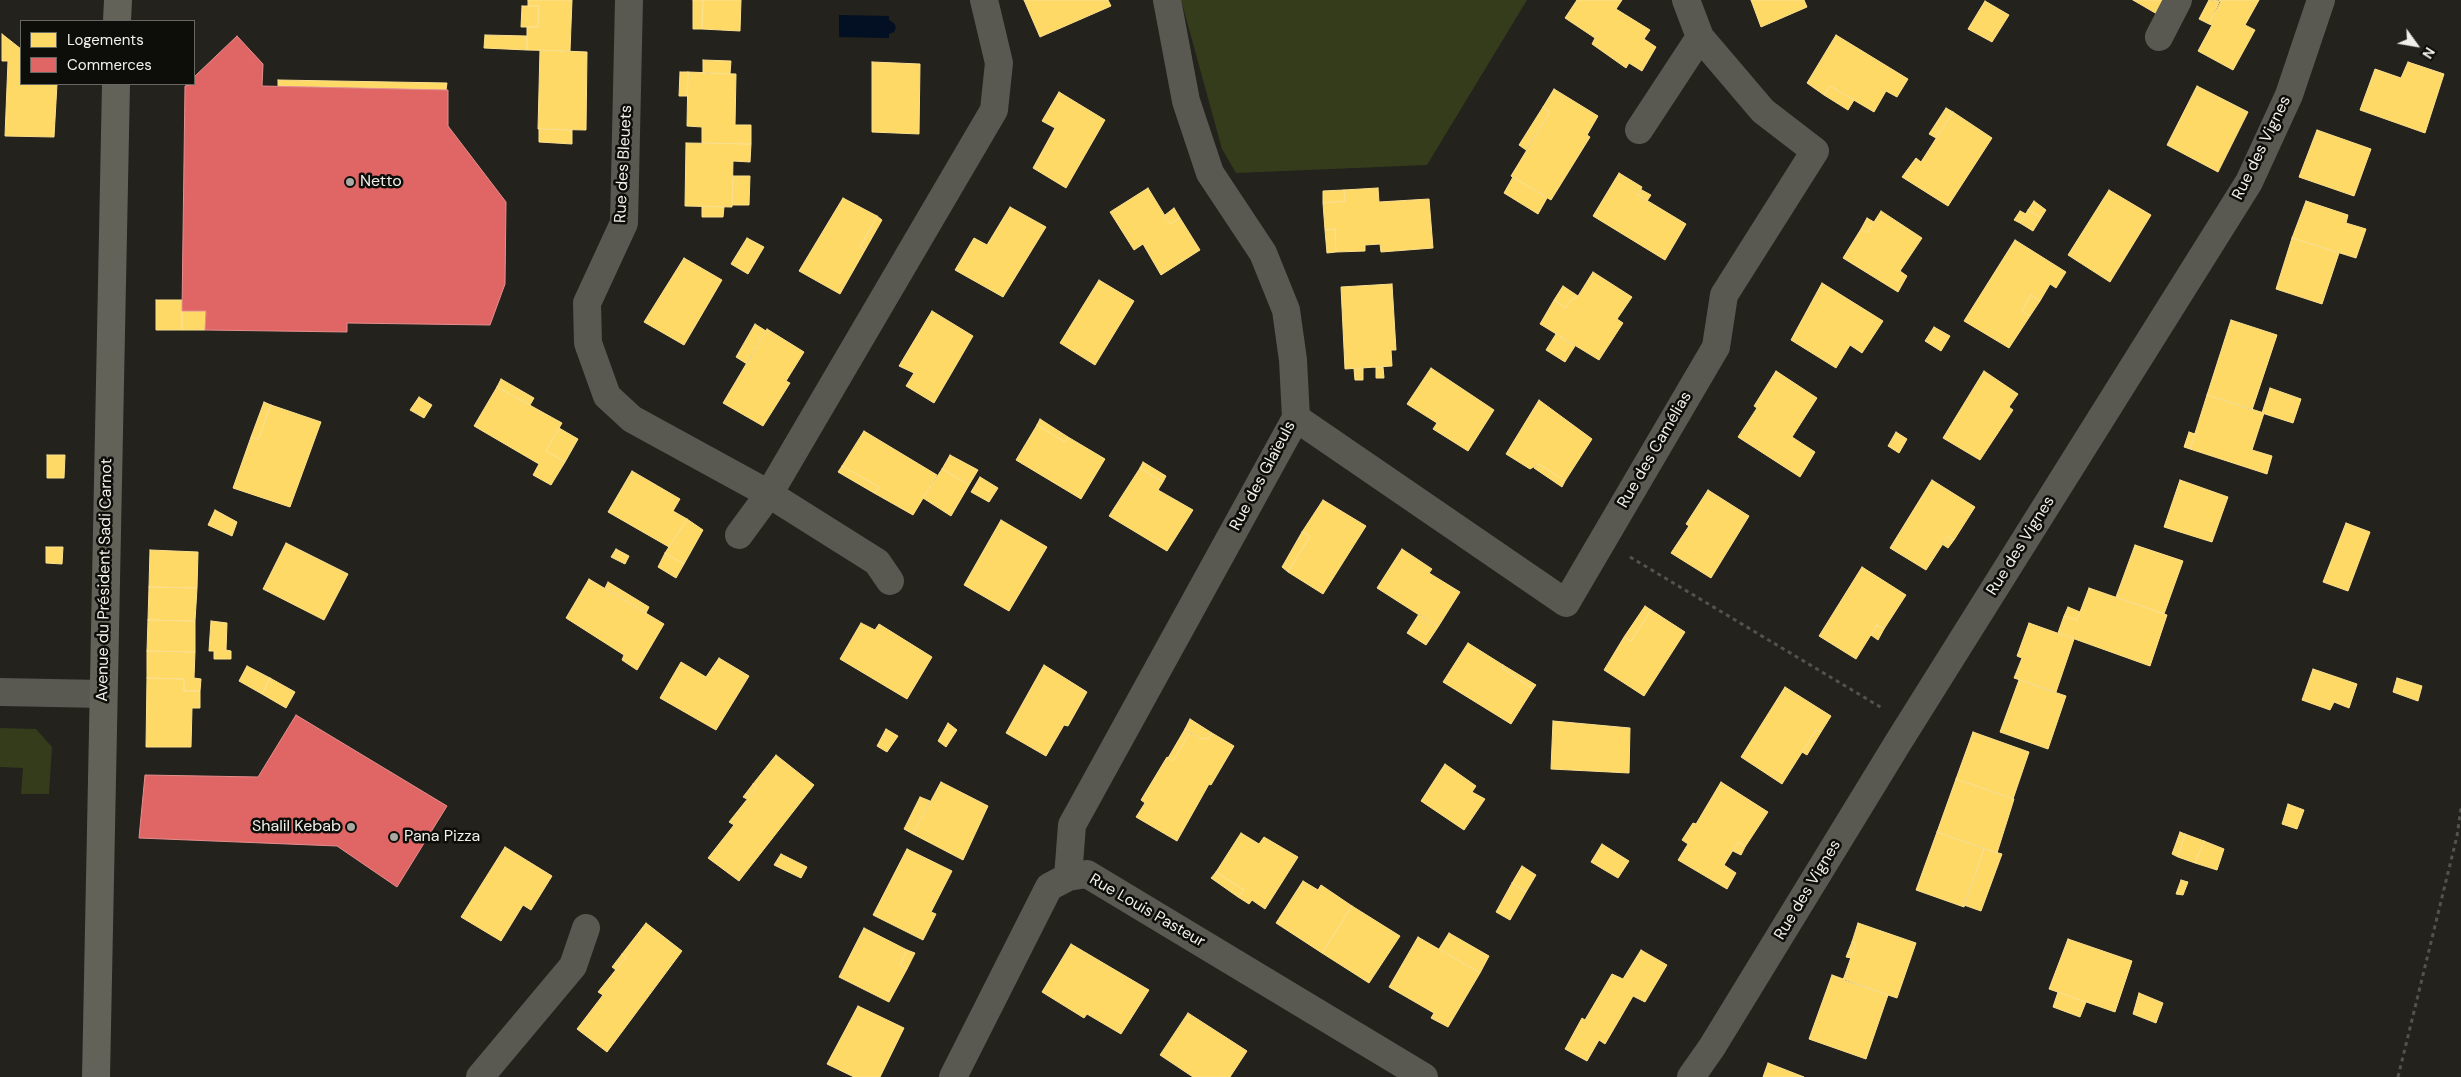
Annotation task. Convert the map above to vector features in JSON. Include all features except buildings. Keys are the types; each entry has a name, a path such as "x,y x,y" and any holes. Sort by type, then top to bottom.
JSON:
{"main road":[{"path":"117,20 118,0"},
{"name":"Avenue du Président Sadi Carnot","path":"96,1077 116,85"}],"street":[{"name":"Rue des Bleuets","path":"630,0 624,223 587,303 588,343 607,396 632,419 769,494 877,562 890,581"},
{"path":"739,535 769,494 994,110 999,63 984,0"},
{"name":"Rue des Glaïeuls","path":"1068,877 1072,825 1296,418 1293,360 1286,310 1263,253 1210,173 1186,101 1167,0"},
{"name":"Rue des Camélias","path":"1296,418 1566,603 1716,347 1724,295 1815,151 1763,111 1700,37 1686,0"},
{"path":"2159,37 2178,0"},
{"name":"Rue des Vignes","path":"1691,1077 2248,182 2289,95 2321,0"},
{"path":"1639,130 1700,37"},
{"path":"0,692 103,694"},
{"name":"Rue Louis Pasteur","path":"953,1077 1049,887 1068,877 1087,874 1424,1077"},
{"path":"480,1077 573,966 586,928"}],"path":[{"path":"1602,541 1888,712 1878,728 1899,741"},
{"path":"2398,1077 2459,837 2461,808"}],"green space":[{"path":"1181,0 1527,0 1427,165 1236,173 1222,149"},
{"path":"0,728 36,729 52,747 49,794 21,794 23,768 0,767"}],"water":[{"path":"839,15 889,16 889,20 896,27 894,32 889,34 889,38 839,37"}],"place":[{"name":"Netto","path":"350,182"},
{"name":"Shalil Kebab","path":"351,827"},
{"name":"Pana Pizza","path":"394,837"}]}
